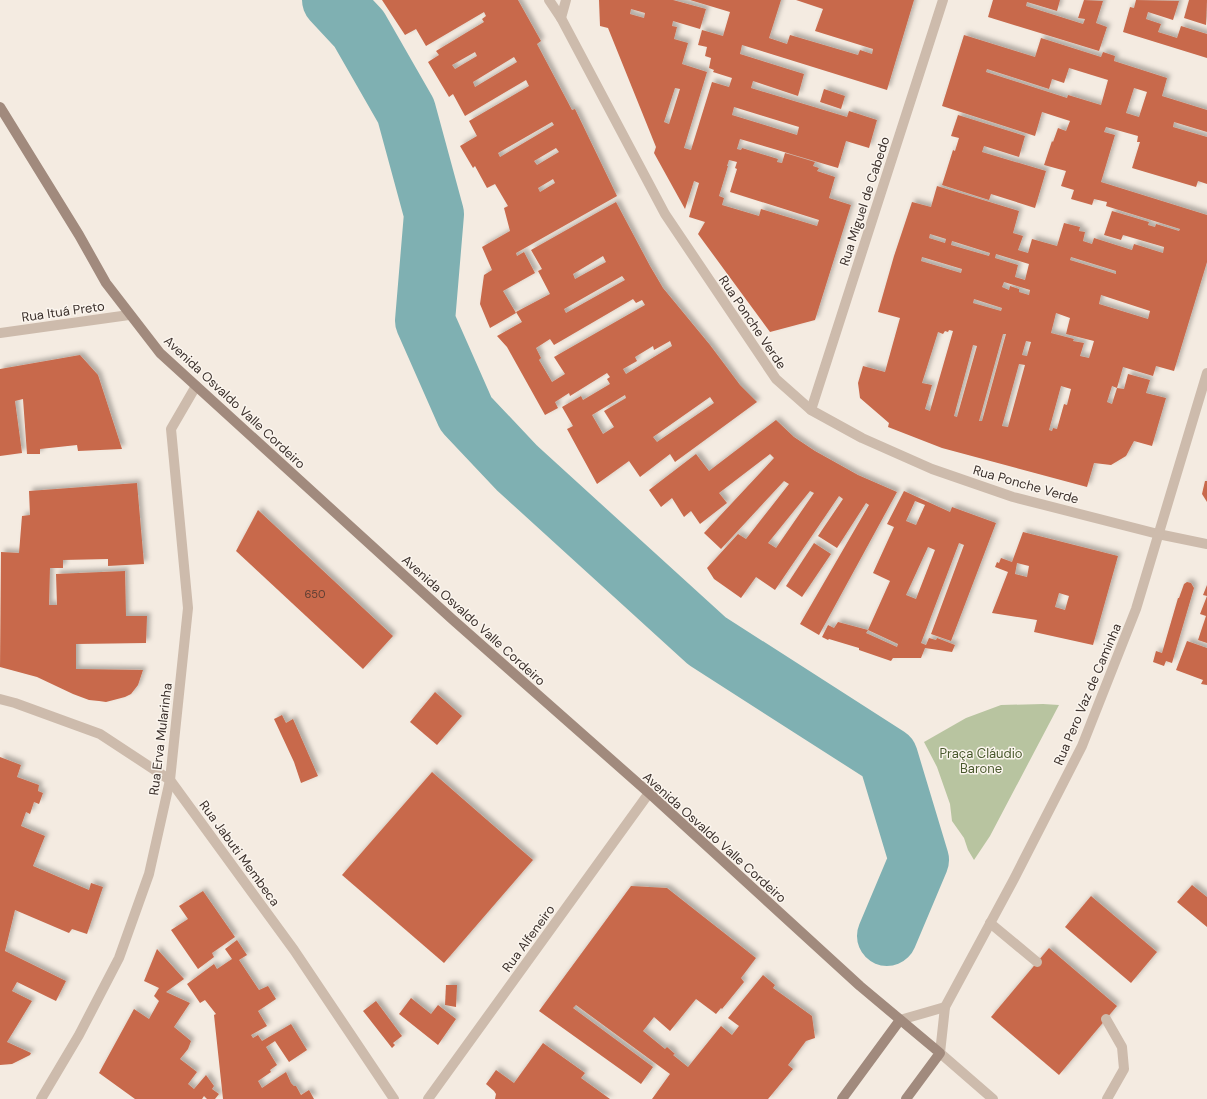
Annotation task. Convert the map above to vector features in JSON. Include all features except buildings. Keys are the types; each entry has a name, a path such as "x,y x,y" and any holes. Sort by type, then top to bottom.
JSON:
{"main road":[{"name":"Avenida Osvaldo Valle Cordeiro","path":"0,107 79,235 106,283 129,315 160,353 452,620 649,793 860,986 940,1054"},
{"path":"842,1099 900,1020"},
{"path":"906,1099 940,1054"}],"street":[{"name":"Rua Ponche Verde","path":"549,0 561,18 665,214 776,380 811,410 862,438 932,468 1013,497 1158,534 1207,544"},
{"path":"561,18 566,0"},
{"name":"Rua Miguel de Cabedo","path":"811,410 943,0"},
{"name":"Rua Ituá Preto","path":"0,333 129,315"},
{"name":"Rua Pero Vaz de Caminha","path":"940,1054 946,1007 1082,746 1136,610 1207,373"},
{"name":"Rua Erva Mularinha","path":"41,1099 79,1035 119,958 149,874 170,780 188,608 171,429 196,386"},
{"name":"Rua Jabuti Membeca","path":"0,699 100,734 170,780 294,950 394,1099"},
{"name":"Rua Alfeneiro","path":"428,1099 649,793"},
{"path":"990,923 1037,962"},
{"path":"900,1020 946,1007"},
{"path":"1106,1019 1122,1047 1124,1069 1107,1099"},
{"name":"Avenida Osvaldo Valle Cordeiro","path":"940,1054 993,1099"}],"green space":[{"name":"Praça Cláudio Barone","path":"1001,705 1059,705 990,836 974,860 968,850 964,838 952,821 950,804 937,767 924,742 966,718"}],"waterway":[{"path":"332,0 359,29 406,111 434,214 425,321 466,414 517,468 707,641 888,757 919,860 887,936"}]}
